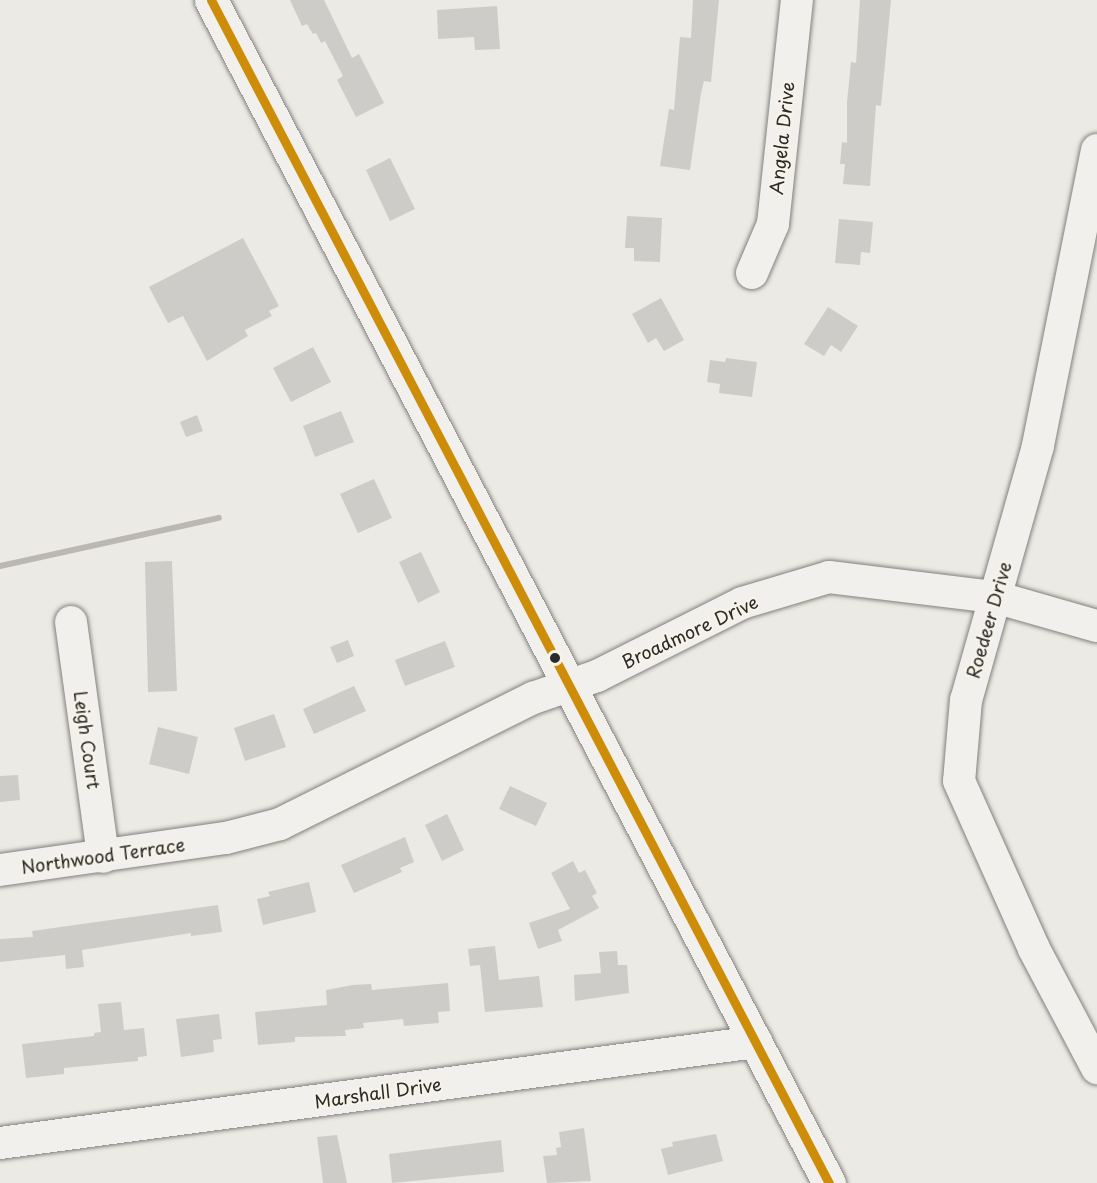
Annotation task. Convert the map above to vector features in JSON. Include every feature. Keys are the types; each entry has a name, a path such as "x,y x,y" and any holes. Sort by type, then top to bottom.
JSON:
{"main road":[{"path":"211,0 829,1183"}],"street":[{"name":"Angela Drive","path":"752,273 773,224 797,0"},
{"name":"Roedeer Drive","path":"1097,150 1038,446 966,700 959,781 1034,948 1097,1068"},
{"name":"Broadmore Drive","path":"567,685 597,676 742,603 829,577 995,597 1097,626"},
{"name":"Leigh Court","path":"71,622 103,857"},
{"name":"Northwood Terrace","path":"0,870 237,836 280,824 567,685"},
{"name":"Marshall Drive","path":"0,1143 756,1042"}],"building":[{"path":"290,0 324,0 352,58 359,54 384,103 356,117 337,80 343,76 325,41 321,43 316,33 313,34 307,24 302,26"},
{"path":"693,0 719,0 711,82 704,81 701,93 690,170 660,166 669,109 674,110 680,37 691,38"},
{"path":"860,0 891,0 881,106 876,105 870,186 843,184 845,164 840,164 842,142 847,143 847,102 851,62 856,63"},
{"path":"497,6 500,49 475,50 474,37 438,39 437,10"},
{"path":"390,158 415,209 390,221 366,170"},
{"path":"627,216 662,218 660,262 634,261 634,248 625,248"},
{"path":"839,219 873,222 870,253 861,252 860,265 835,263"},
{"path":"243,238 279,306 269,311 272,316 245,330 248,336 207,361 183,316 168,323 149,287"},
{"path":"661,298 684,340 664,351 656,338 648,343 632,314"},
{"path":"828,307 858,326 841,352 831,345 824,356 804,344"},
{"path":"313,347 331,382 291,402 273,368"},
{"path":"726,358 757,362 752,397 719,393 720,384 707,382 710,360 725,362"},
{"path":"341,411 354,442 315,457 303,426"},
{"path":"197,415 203,431 186,437 180,422"},
{"path":"374,479 392,518 358,533 340,494"},
{"path":"421,552 440,592 418,603 399,562"},
{"path":"172,561 177,691 148,692 145,562"},
{"path":"348,640 354,656 337,663 330,647"},
{"path":"445,641 455,667 405,686 395,660"},
{"path":"354,686 366,711 314,734 303,709"},
{"path":"274,714 286,747 245,761 234,728"},
{"path":"158,727 198,737 189,774 149,764"},
{"path":"18,775 20,800 0,802 0,776"},
{"path":"510,786 547,803 536,826 499,809"},
{"path":"447,814 464,850 442,861 425,825"},
{"path":"405,837 414,862 400,868 402,872 354,893 341,865"},
{"path":"573,861 579,873 585,870 597,893 592,896 599,908 558,930 562,941 538,949 529,923 570,909 551,873"},
{"path":"309,882 316,912 263,925 257,899 270,896 268,892"},
{"path":"218,905 222,932 191,936 191,933 82,950 84,967 66,969 65,955 0,962 0,939 33,937 32,931"},
{"path":"495,946 499,980 539,976 543,1007 485,1012 480,965 470,966 468,949"},
{"path":"617,951 618,965 627,965 629,993 575,1001 574,975 601,973 599,952"},
{"path":"448,983 450,1011 438,1012 439,1023 404,1026 403,1019 363,1023 364,1028 345,1030 346,1036 295,1037 295,1042 258,1045 255,1012 327,1005 326,990 353,985 371,984 372,990"},
{"path":"121,1002 124,1030 144,1028 147,1056 138,1057 138,1061 64,1068 64,1074 26,1078 22,1044 94,1036 94,1033 101,1032 98,1004"},
{"path":"219,1014 222,1039 213,1040 214,1052 181,1057 176,1019"},
{"path":"584,1128 591,1181 547,1183 543,1156 557,1155 556,1148 561,1147 559,1132"},
{"path":"716,1134 723,1161 668,1175 661,1149 673,1146 672,1142"},
{"path":"337,1135 347,1183 323,1183 317,1137"},
{"path":"501,1140 504,1172 392,1183 389,1154"}],"waterway":[{"path":"0,566 219,518"}],"transit line":[{"path":"211,0 829,1183"}]}
